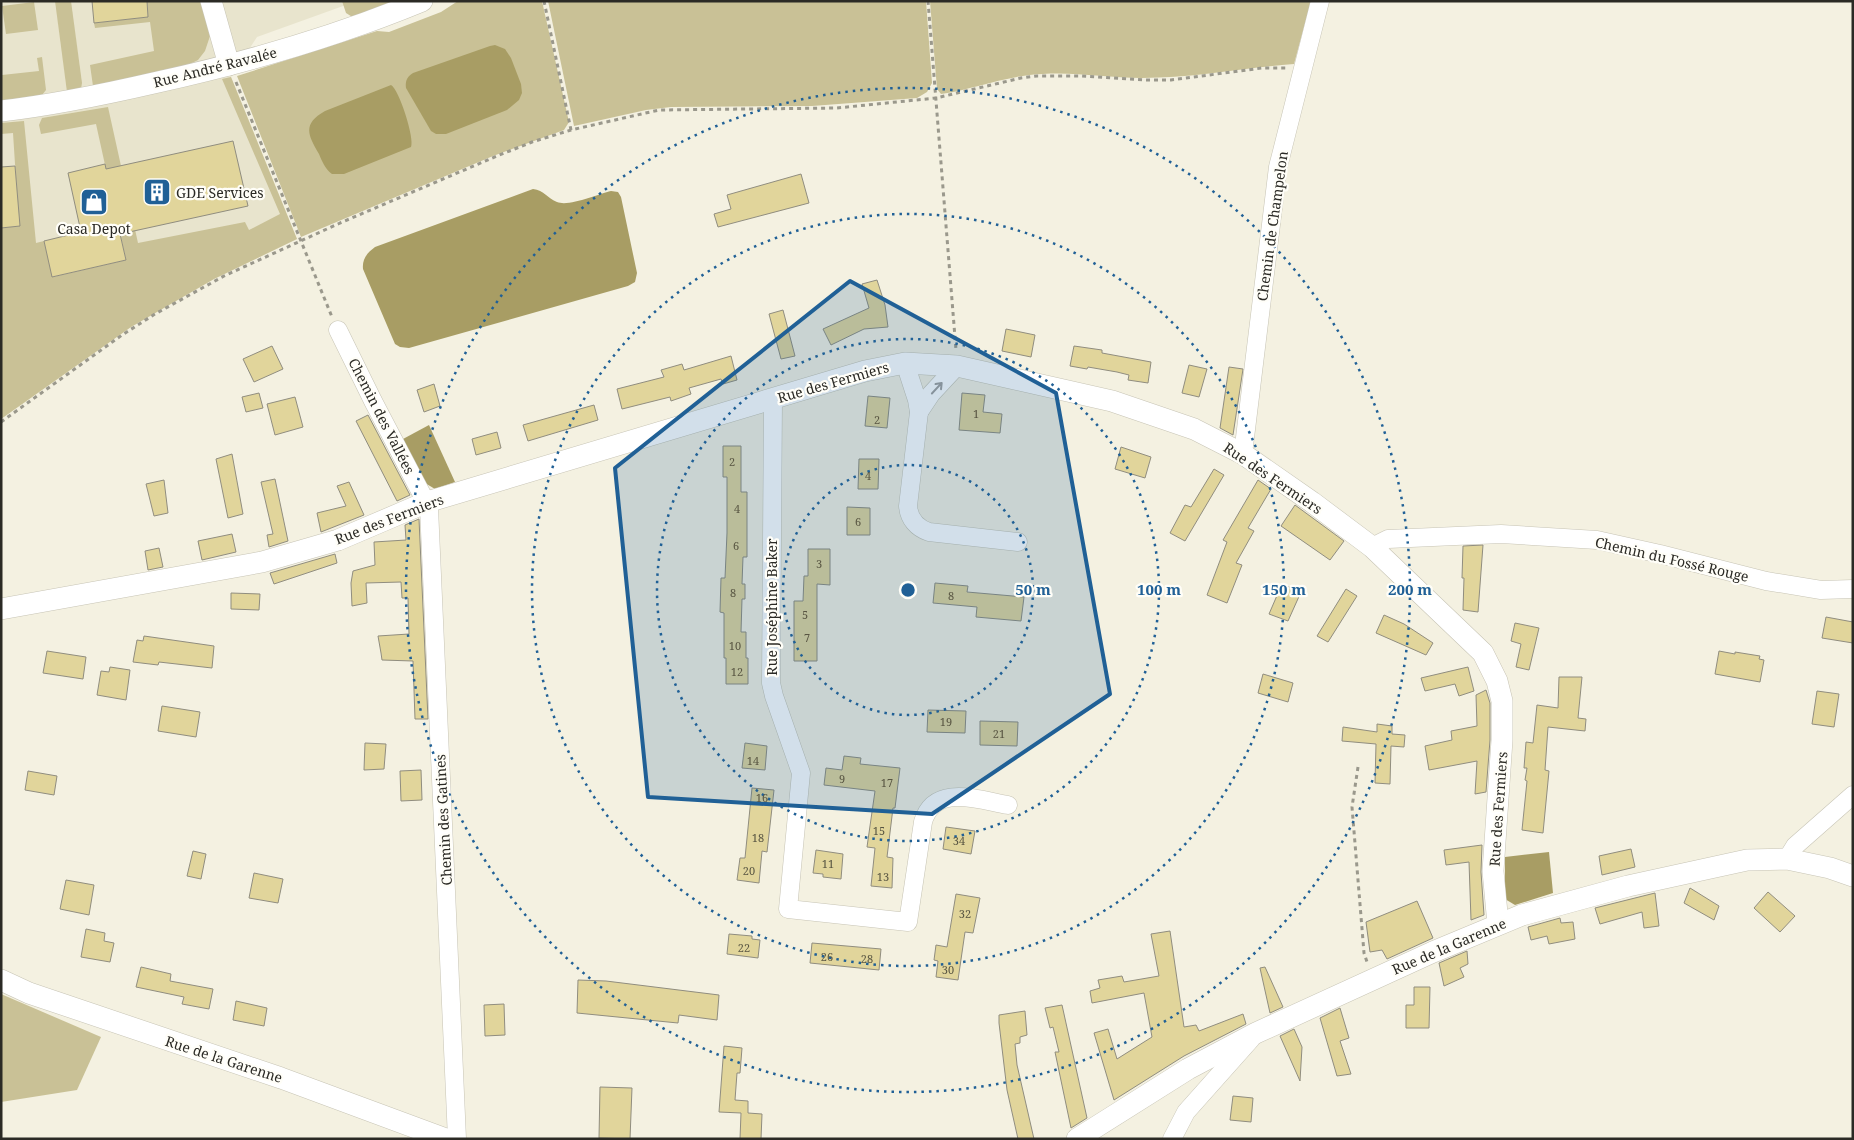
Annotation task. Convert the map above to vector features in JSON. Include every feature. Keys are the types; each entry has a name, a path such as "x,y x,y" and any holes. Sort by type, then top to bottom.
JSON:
{"street":[{"path":"211,1 229,65"},
{"name":"Rue André Ravalée","path":"1,111 89,98 229,65 332,34 422,1"},
{"name":"Chemin de Champelon","path":"1243,454 1278,167 1320,1"},
{"name":"Chemin des Vallées","path":"338,330 373,401 427,502"},
{"path":"905,363 919,412 908,506 912,520 929,532 1018,542"},
{"name":"Rue des Fermiers","path":"1,609 262,562 338,540 427,502 865,371 905,363 957,366 1112,401 1194,429 1243,454 1372,547 1483,654 1497,681 1502,701 1502,740 1493,871 1498,924"},
{"path":"919,412 931,394 957,366"},
{"name":"Rue Joséphine Baker","path":"773,399 771,682 774,696 801,773 788,909 908,922 923,822 930,808 949,796 1008,805"},
{"name":"Chemin des Gatines","path":"427,502 430,518 458,1139"},
{"name":"Chemin du Fossé Rouge","path":"1372,547 1388,539 1501,534 1597,540 1766,581 1821,590 1853,589"},
{"path":"1787,859 1795,846 1853,795"},
{"name":"Rue de la Garenne","path":"1077,1139 1188,1069 1256,1033 1498,924 1522,915 1628,886 1747,860 1787,859 1830,868 1853,876"},
{"name":"Rue de la Garenne","path":"1,980 46,999 281,1078 446,1139"},
{"path":"1172,1139 1186,1112 1256,1033"}],"path":[{"path":"544,1 572,130"},
{"path":"928,1 957,366"},
{"path":"229,65 338,330"},
{"path":"1,422 85,361 156,314 224,276 300,240 497,156 532,142 572,130 659,110 837,108 936,98 1037,76 1171,80 1262,68 1302,69"},
{"path":"1358,768 1352,807 1364,953 1372,980"}],"highlighted area":[{"path":"850,281 1056,393 1110,694 932,814 648,797 615,468"}],"shaded area":[{"path":"1,1 357,1 257,37 231,77 297,239 214,279 131,327 1,419"},
{"path":"55,1 71,1 82,83 81,89 67,92"},
{"path":"147,1 201,1 210,36 205,51 198,60 186,66 93,86 90,65 154,51 150,22 95,28 94,23 148,17"},
{"path":"342,1 397,1 354,18 346,13"},
{"path":"458,1 542,1 569,122 564,130 493,156 301,237 237,76 377,31 389,32 441,12"},
{"path":"548,1 926,1 932,83 927,92 917,98 812,106 671,107 646,110 574,126"},
{"path":"930,1 1311,1 1294,64 1161,78 1068,74 1030,75 1004,79 941,94 937,89"},
{"path":"34,2 38,30 6,34 2,6"},
{"path":"495,45 505,49 511,58 521,84 522,93 519,100 507,110 446,134 436,134 431,131 406,88 408,78 413,73"},
{"path":"42,57 46,90 42,95 1,101 1,72 2,75 39,71 37,58"},
{"path":"231,77 297,239 214,279 131,327 1,419 1,228 19,226 13,133 1,134 1,123 24,121 36,243 44,241 53,277 126,260 96,124 41,134 39,125 42,118 108,107 138,243 245,222 249,230 280,214 222,79"},
{"path":"391,85 398,95 406,115 411,134 411,147 344,174 332,174 327,170 312,141 309,130 310,125 325,111"},
{"path":"533,189 540,191 554,201 562,203 576,202 611,191 618,192 621,197 637,273 635,282 628,286 409,348 400,347 395,344 363,269 363,262 367,254 375,247"},
{"path":"429,425 455,482 435,489 425,483 403,439"},
{"path":"1549,852 1553,893 1515,905 1505,899 1505,857"},
{"path":"1,994 101,1037 77,1090 1,1102"}],"building":[{"path":"92,1 147,1 148,17 94,23"},
{"path":"233,141 248,206 120,234 126,260 52,277 44,241 81,232 68,173 105,164 106,169"},
{"path":"15,166 20,226 1,228 1,167"},
{"path":"801,174 809,203 718,227 714,214 731,209 727,195"},
{"path":"877,280 885,305 888,327 864,329 831,345 823,329 869,308 862,284"},
{"path":"783,310 795,356 781,359 769,314"},
{"path":"1006,329 1035,335 1031,357 1002,351"},
{"path":"272,346 283,369 254,382 243,359"},
{"path":"1074,346 1102,350 1102,353 1151,362 1148,383 1128,380 1129,375 1117,372 1070,366"},
{"path":"731,356 737,380 723,384 721,379 689,388 691,394 671,401 670,397 622,409 617,389 664,377 661,370 682,364 684,370"},
{"path":"1189,365 1207,369 1199,397 1182,393"},
{"path":"1229,367 1243,369 1233,435 1220,428"},
{"path":"434,384 440,406 424,412 417,390"},
{"path":"259,393 263,408 246,412 242,397"},
{"path":"962,393 985,395 983,412 1002,414 1000,433 959,430"},
{"path":"868,396 890,398 887,428 865,426"},
{"path":"295,397 303,427 275,435 267,404"},
{"path":"594,405 598,420 528,441 523,425"},
{"path":"368,415 410,495 397,501 356,421"},
{"path":"497,432 501,448 476,455 472,439"},
{"path":"723,446 741,446 741,492 747,492 747,557 743,557 742,584 745,584 745,599 742,599 741,632 746,632 748,684 726,684 724,613 720,612 721,578 725,578 727,533 727,477 723,477"},
{"path":"1121,447 1151,457 1145,478 1115,469"},
{"path":"232,454 243,514 228,518 216,459"},
{"path":"859,459 879,459 878,489 858,489"},
{"path":"1214,469 1224,475 1185,541 1170,533 1185,505 1191,507"},
{"path":"275,479 288,541 269,547 267,535 273,534 261,482"},
{"path":"164,480 168,513 154,516 146,484"},
{"path":"1258,480 1271,489 1248,528 1254,531 1236,563 1242,565 1227,603 1207,595 1227,542 1223,540"},
{"path":"349,482 364,515 321,532 317,513 346,506 337,486"},
{"path":"1295,505 1344,541 1330,560 1281,526"},
{"path":"847,507 870,508 870,535 847,535"},
{"path":"419,519 428,719 415,719 413,661 382,660 378,636 409,634 408,598 402,598 401,582 366,583 367,603 352,606 351,583 353,571 375,565 374,542 406,540 405,525"},
{"path":"232,534 236,552 202,560 198,541"},
{"path":"1483,545 1478,612 1463,610 1463,546"},
{"path":"159,548 163,567 148,570 145,551"},
{"path":"808,549 830,549 830,585 817,584 817,661 794,661 794,601 803,601 804,576 808,576"},
{"path":"335,554 337,563 274,584 270,573"},
{"path":"935,583 968,586 967,592 1024,597 1021,621 976,617 977,607 933,603"},
{"path":"1282,584 1301,592 1288,621 1269,614"},
{"path":"1346,589 1357,596 1328,642 1317,636"},
{"path":"231,593 260,594 259,610 231,609"},
{"path":"1384,615 1404,624 1433,643 1426,655 1376,633"},
{"path":"1826,617 1853,622 1853,643 1822,638"},
{"path":"1515,623 1539,628 1529,670 1516,667 1521,644 1511,641"},
{"path":"144,636 214,646 212,668 159,662 158,665 133,662 137,640 143,641"},
{"path":"47,651 86,657 83,679 43,673"},
{"path":"1719,651 1760,656 1759,659 1764,660 1760,682 1715,674"},
{"path":"110,667 130,670 126,700 97,695 101,671 109,672"},
{"path":"1468,667 1474,691 1459,696 1455,684 1425,691 1421,678"},
{"path":"1263,674 1293,683 1288,702 1258,693"},
{"path":"1559,677 1582,677 1578,718 1586,719 1585,731 1548,727 1545,770 1549,771 1543,833 1522,830 1527,781 1525,780 1527,768 1524,768 1526,742 1533,743 1537,705 1558,708"},
{"path":"1486,690 1490,703 1490,740 1486,792 1475,794 1477,761 1429,770 1425,746 1452,740 1451,731 1477,726 1476,695"},
{"path":"1817,691 1839,694 1834,727 1812,724"},
{"path":"162,706 200,712 196,737 158,731"},
{"path":"928,710 966,711 965,733 927,732"},
{"path":"980,721 1018,722 1017,746 980,745"},
{"path":"1377,724 1392,726 1392,734 1405,735 1404,747 1391,746 1390,784 1375,783 1376,744 1342,741 1343,727 1377,732"},
{"path":"365,743 386,744 384,769 364,770"},
{"path":"745,743 767,746 765,770 742,768"},
{"path":"844,756 861,758 860,764 900,768 887,857 893,858 892,888 871,886 875,848 867,847 875,791 824,785 826,768 842,770"},
{"path":"421,770 422,800 401,801 400,771"},
{"path":"28,771 57,776 54,795 25,790"},
{"path":"752,788 774,790 767,852 762,851 759,883 737,880 740,858 745,858"},
{"path":"946,827 975,831 971,854 943,849"},
{"path":"1482,845 1481,872 1484,915 1471,920 1469,862 1446,865 1444,850"},
{"path":"1631,849 1635,867 1602,875 1599,856"},
{"path":"816,850 843,854 841,879 823,877 823,874 813,873"},
{"path":"193,851 206,854 201,879 187,876"},
{"path":"254,873 283,879 278,903 249,898"},
{"path":"66,880 94,885 89,915 60,909"},
{"path":"1690,888 1719,906 1714,920 1684,903"},
{"path":"1768,892 1795,916 1780,932 1754,908"},
{"path":"1655,893 1659,926 1644,928 1642,912 1600,924 1595,908"},
{"path":"956,894 980,898 973,933 965,932 958,980 936,977 938,961 934,960 936,945 947,947"},
{"path":"1417,901 1433,938 1387,959 1382,950 1370,952 1366,922"},
{"path":"1560,918 1561,923 1573,922 1575,939 1549,944 1547,936 1531,940 1528,927"},
{"path":"86,929 105,933 104,941 114,943 110,962 81,957"},
{"path":"1170,931 1184,1027 1196,1025 1199,1031 1243,1014 1246,1024 1184,1056 1114,1100 1094,1033 1108,1029 1117,1059 1152,1037 1144,993 1092,1003 1090,991 1100,988 1098,980 1122,976 1124,982 1159,976 1151,934"},
{"path":"729,934 752,936 752,939 760,940 758,958 727,954"},
{"path":"812,943 881,949 879,970 810,963"},
{"path":"1467,951 1468,964 1460,968 1464,977 1444,986 1439,963"},
{"path":"141,967 171,974 170,981 213,989 209,1009 182,1004 184,997 136,987"},
{"path":"1265,967 1283,1007 1270,1013 1260,968"},
{"path":"578,980 606,981 719,995 717,1020 679,1015 678,1023 577,1013"},
{"path":"1414,987 1430,987 1429,1028 1406,1028 1406,1005 1414,1005"},
{"path":"236,1001 267,1008 264,1026 233,1020"},
{"path":"504,1004 505,1035 485,1036 484,1005"},
{"path":"1062,1005 1087,1118 1071,1128 1055,1052 1059,1052 1053,1027 1050,1028 1045,1008"},
{"path":"1340,1008 1349,1038 1340,1041 1351,1074 1337,1076 1320,1018"},
{"path":"1025,1011 1027,1035 1020,1037 1020,1043 1015,1044 1017,1065 1034,1139 1018,1139 1007,1090 999,1023 999,1015"},
{"path":"1294,1029 1302,1047 1300,1081 1280,1036"},
{"path":"724,1046 742,1048 740,1073 737,1073 735,1100 748,1101 748,1113 762,1114 761,1139 740,1139 741,1113 719,1112"},
{"path":"600,1087 632,1088 630,1139 599,1138"},
{"path":"1233,1096 1253,1098 1251,1122 1230,1120"}],"place":[{"name":"GDE Services","path":"157,192"},
{"name":"Casa Depot","path":"94,202"}]}
